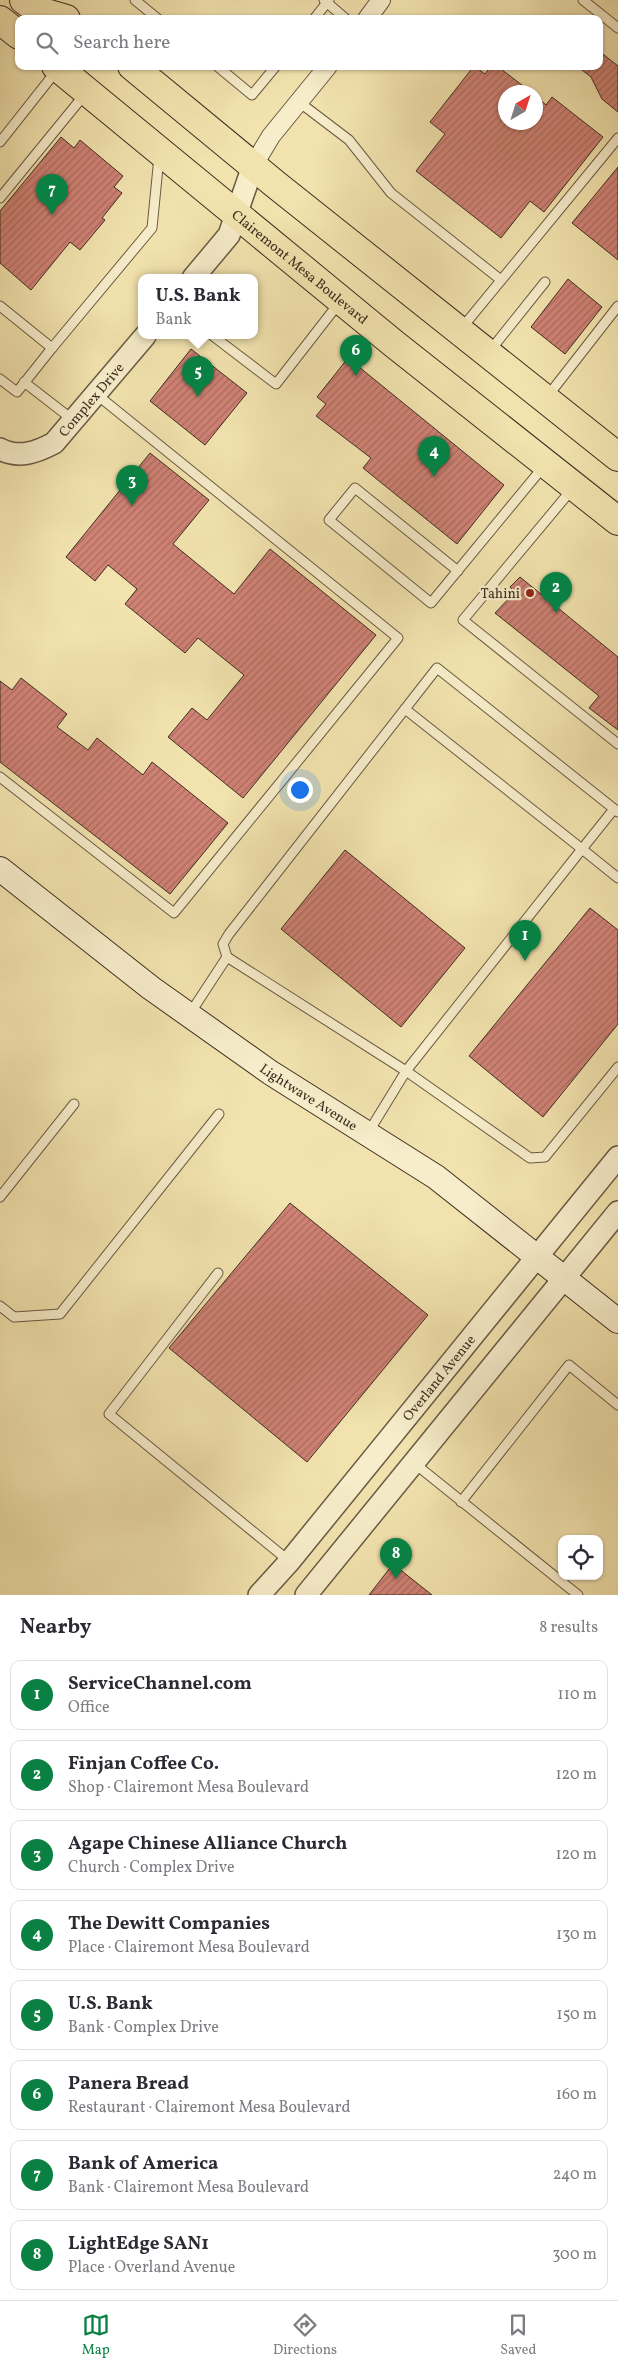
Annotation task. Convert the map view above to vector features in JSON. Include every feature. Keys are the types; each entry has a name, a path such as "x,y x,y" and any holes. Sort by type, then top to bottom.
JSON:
{"main road":[{"path":"24,0 39,11 52,15"},
{"path":"52,0 69,15"},
{"path":"0,20 15,32"},
{"name":"Clairemont Mesa Boulevard","path":"61,70 340,301 618,521"},
{"path":"137,70 253,166 618,457"},
{"name":"Lightwave Avenue","path":"0,869 151,988 271,1073 436,1177 618,1321"}],"street":[{"path":"369,15 381,0"},
{"path":"196,274 228,235 253,166 271,136 325,70"},
{"name":"Complex Drive","path":"0,449 8,453 25,455 40,451 54,443 142,339"},
{"name":"Overland Avenue","path":"259,1595 289,1562 618,1157"},
{"path":"306,1595 618,1212"}],"lane":[{"path":"135,0 153,15"},
{"path":"583,0 602,15"},
{"path":"317,15 327,1 342,15"},
{"path":"603,16 618,28"},
{"path":"0,142 55,70"},
{"path":"222,70 252,95 273,70"},
{"path":"0,198 87,91"},
{"path":"299,102 349,140 391,193 501,280"},
{"path":"460,331 618,138"},
{"path":"0,379 17,392 152,228 159,151"},
{"path":"488,353 545,282"},
{"path":"216,339 276,384 340,301"},
{"path":"0,306 52,348"},
{"path":"545,399 618,306"},
{"path":"24,382 73,420"},
{"path":"0,777 174,913 398,638 96,394"},
{"path":"458,571 355,488 329,520 431,603 458,571 546,464"},
{"path":"574,486 463,620 618,744"},
{"path":"368,1133 406,1071 582,849 616,811 437,668 229,934 223,944 226,957 406,1071 530,1158 545,1157 618,1067"},
{"path":"405,709 618,878"},
{"path":"189,1015 226,957"},
{"path":"0,1197 74,1104"},
{"path":"0,1306 14,1317 60,1314 219,1114"},
{"path":"218,1273 109,1414 289,1562"},
{"path":"461,1502 569,1365 618,1405"},
{"path":"413,1463 578,1595"}],"building":[{"path":"603,54 618,66 618,112 602,99 591,77 582,70 603,70"},
{"path":"471,70 480,70 485,74 488,70 502,70 522,85 498,85 498,130 543,130 543,102 546,105 552,97 603,137 544,212 530,201 501,238 416,171 445,134 430,122"},
{"path":"61,137 74,148 80,140 123,176 114,187 122,193 102,218 105,220 80,250 70,242 31,290 0,263 0,211"},
{"path":"618,167 618,260 572,223"},
{"path":"568,279 602,307 565,354 531,327"},
{"path":"191,349 247,393 205,445 150,401"},
{"path":"348,358 504,485 457,544 363,468 371,458 316,416 326,404 317,397"},
{"path":"150,453 209,500 173,544 234,594 270,549 376,635 243,798 168,737 192,708 207,720 244,675 198,638 185,653 125,604 137,589 108,565 95,581 66,557"},
{"path":"520,577 618,657 618,730 589,708 599,696 495,613 515,592 510,587"},
{"path":"21,678 67,714 57,727 88,750 97,738 143,775 152,762 228,823 170,894 0,762 0,681 12,690"},
{"path":"345,850 465,948 401,1027 281,929"},
{"path":"590,908 618,930 618,1024 543,1117 469,1056"},
{"path":"290,1203 428,1315 307,1462 169,1348"},
{"path":"393,1564 432,1595 369,1595"}],"place":[{"name":"Bank of America","path":"52,215"},
{"name":"Panera Bread","path":"356,376"},
{"name":"U.S. Bank","path":"198,397"},
{"name":"The Dewitt Companies","path":"434,477"},
{"name":"Agape Chinese Alliance Church","path":"132,506"},
{"name":"Tahini","path":"530,593"},
{"name":"Finjan Coffee Co.","path":"556,613"},
{"name":"ServiceChannel.com","path":"525,961"},
{"name":"LightEdge SAN1","path":"396,1579"}]}
